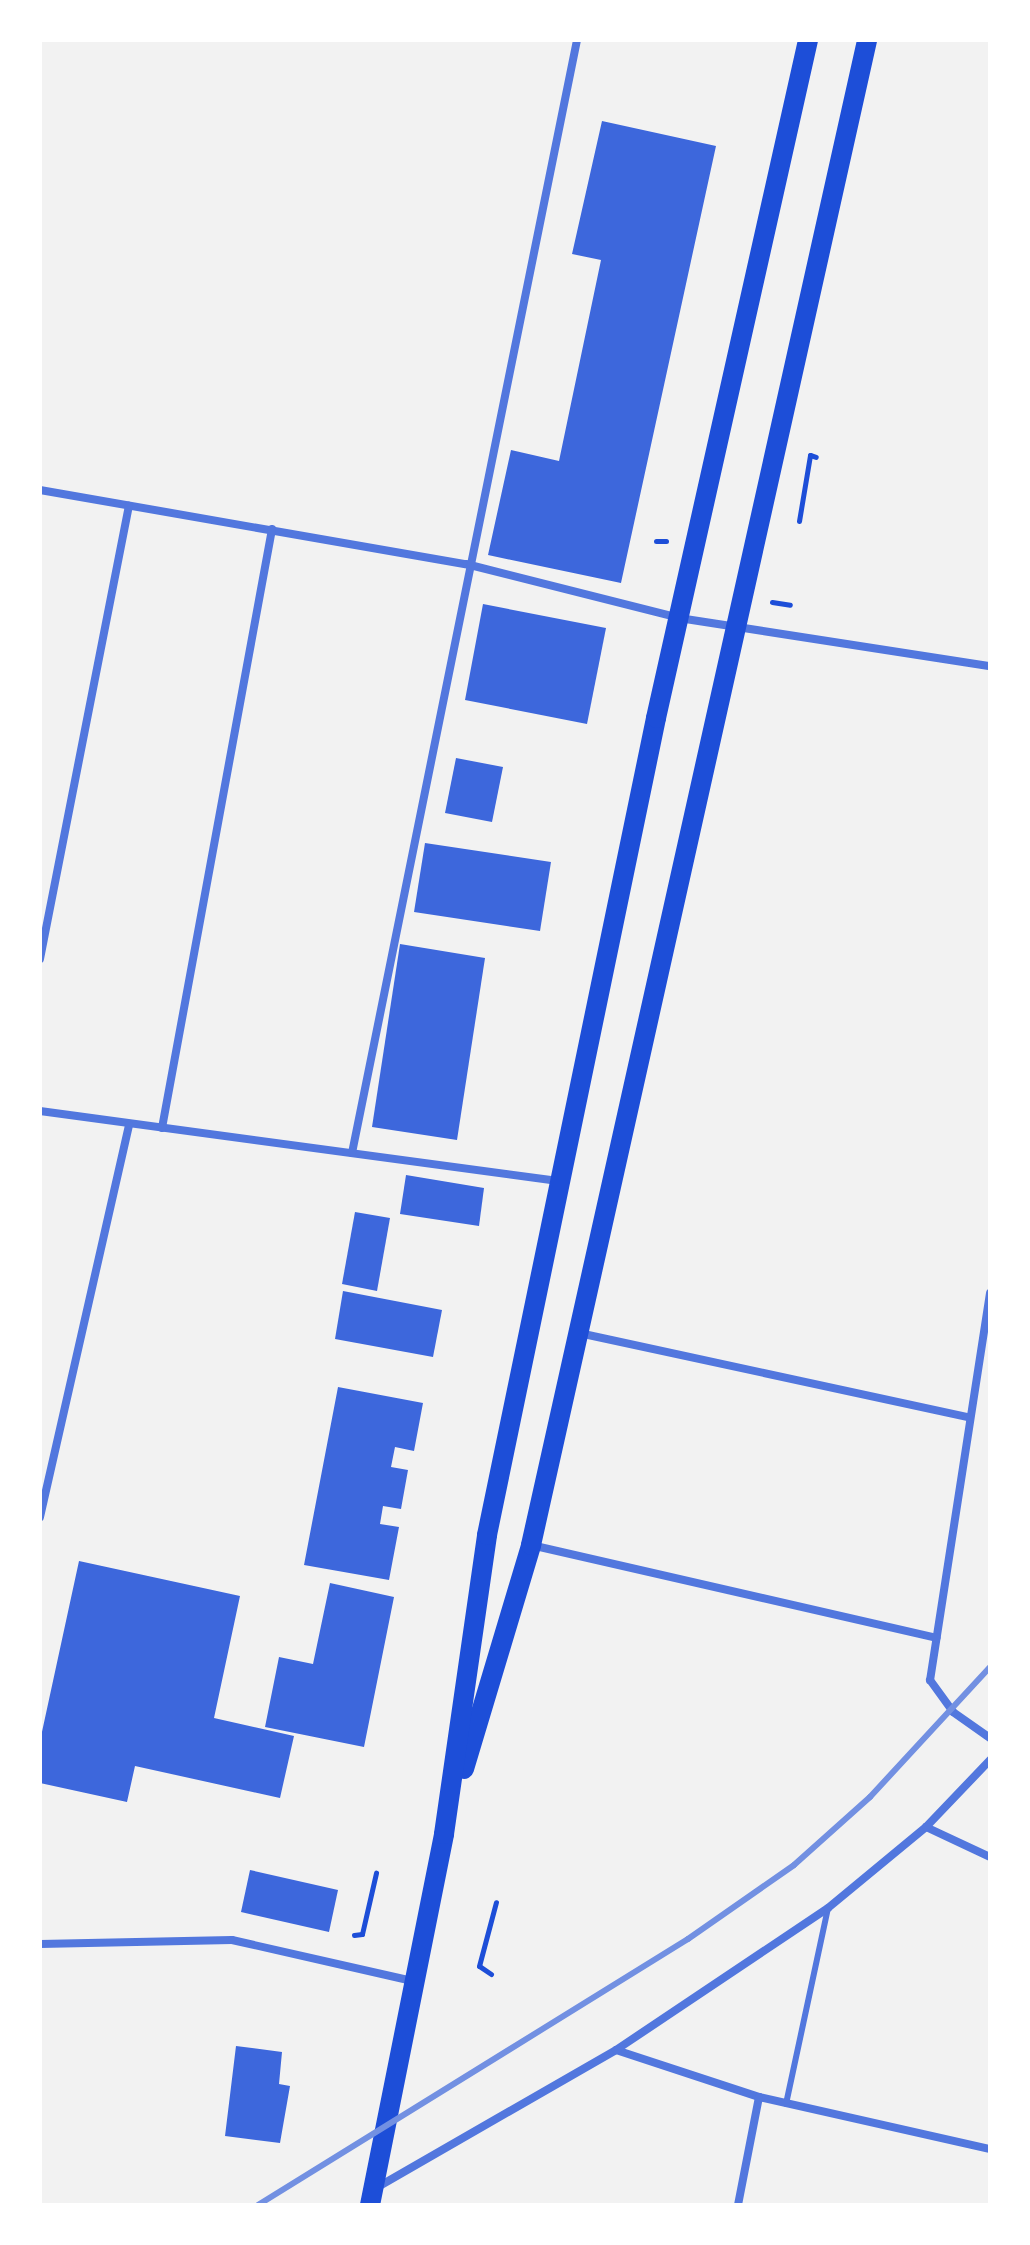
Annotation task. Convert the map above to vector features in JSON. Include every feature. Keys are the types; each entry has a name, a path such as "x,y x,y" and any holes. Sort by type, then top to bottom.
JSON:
{"main road":[{"path":"371,2198 412,1981 444,1834 487,1535 679,618 808,40"},
{"path":"444,1834 531,1545 867,40"}],"street":[{"path":"352,1153 466,564 577,40"},
{"path":"40,490 466,564 679,618 990,666"},
{"path":"40,959 129,506"},
{"path":"162,1128 272,529"},
{"path":"40,1111 563,1182"},
{"path":"40,1517 129,1125"},
{"path":"990,1293 930,1680 940,1699 990,1738"},
{"path":"578,1332 969,1417"},
{"path":"531,1545 936,1638"},
{"path":"371,2198 616,2050 828,1908 926,1827 990,1760"},
{"path":"926,1827 990,1857"},
{"path":"40,1944 232,1940 412,1981"},
{"path":"616,2050 785,2104 990,2149"},
{"path":"738,2205 759,2097"}],"lane":[{"path":"785,2104 828,1908"}],"path":[{"path":"799,521 813,456"},
{"path":"656,541 666,542"},
{"path":"354,1935 362,1934 376,1873"},
{"path":"491,1974 479,1966 496,1902"}],"building":[{"path":"602,121 716,146 621,583 488,555 511,450 559,461 601,260 572,254"},
{"path":"483,604 606,628 587,724 465,700"},
{"path":"456,758 503,767 492,822 445,813"},
{"path":"425,843 551,862 540,931 414,912"},
{"path":"400,944 485,958 457,1140 372,1127"},
{"path":"406,1175 484,1188 479,1226 400,1214"},
{"path":"355,1212 390,1218 377,1291 342,1284"},
{"path":"343,1291 442,1310 433,1357 335,1339"},
{"path":"338,1387 423,1403 414,1451 395,1447 391,1467 408,1470 401,1509 383,1506 380,1524 399,1527 389,1580 304,1565"},
{"path":"79,1561 240,1596 214,1718 294,1736 280,1798 135,1766 127,1802 40,1783 40,1741"},
{"path":"330,1583 394,1597 364,1747 265,1727 279,1657 313,1664"},
{"path":"250,1870 338,1890 329,1932 241,1912"},
{"path":"236,2046 282,2052 279,2084 290,2086 280,2143 225,2136"}],"railway":[{"path":"258,2205 688,1939 794,1865 870,1797 990,1667"}]}
